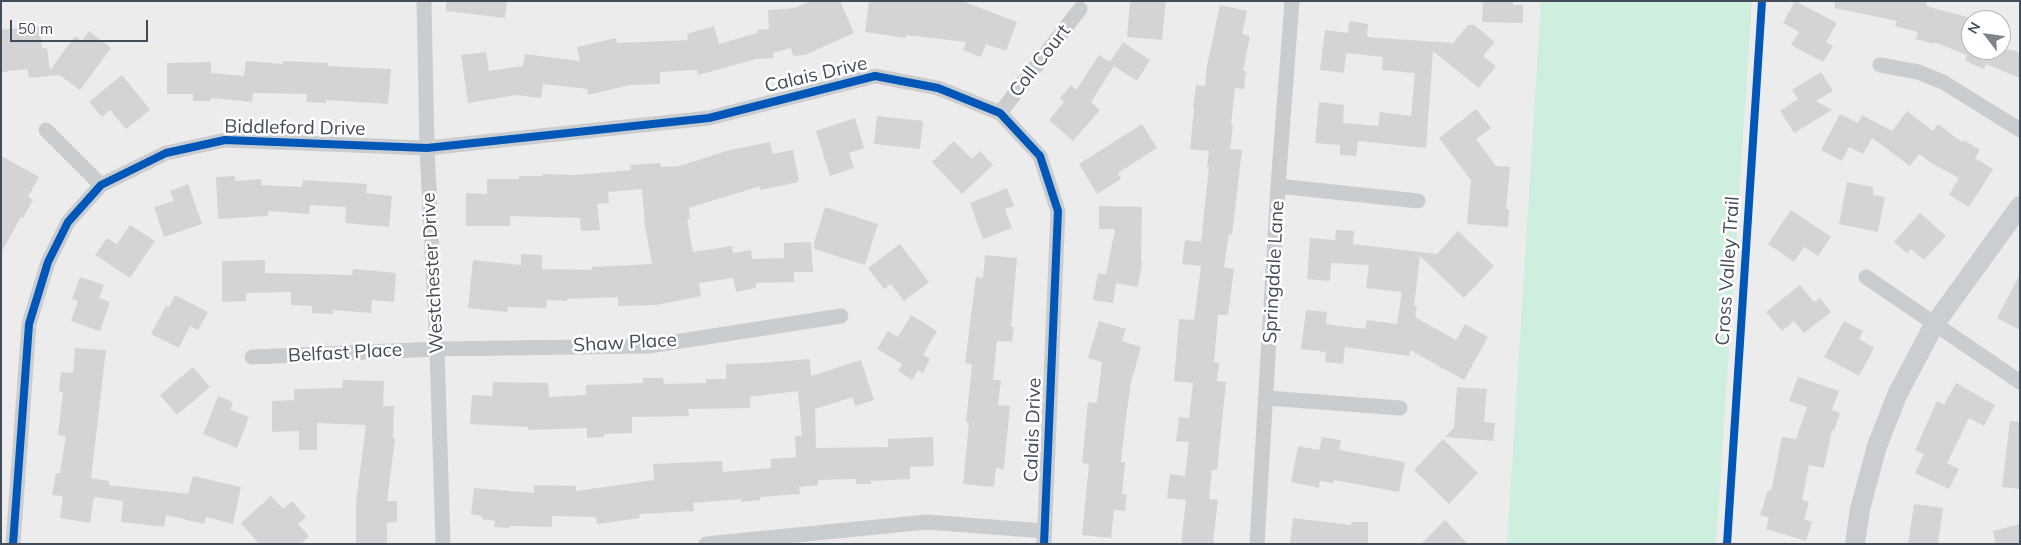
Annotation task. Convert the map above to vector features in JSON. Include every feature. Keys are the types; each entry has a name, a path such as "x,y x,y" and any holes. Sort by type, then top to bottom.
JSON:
{"street":[{"name":"Westchester Drive","path":"424,1 427,148 444,544"},
{"name":"Springdale Lane","path":"1257,544 1278,186 1292,1"},
{"name":"Coll Court","path":"1000,113 1080,9"},
{"path":"1880,65 1918,72 1943,82 2020,130"},
{"name":"Calais Drive","path":"427,148 709,118 875,76 938,88 1000,113 1040,156 1058,211 1045,538"},
{"path":"46,130 101,185"},
{"name":"Biddleford Drive","path":"13,544 28,324 48,262 68,222 101,185 166,153 225,140 427,148"},
{"path":"1278,186 1418,201"},
{"path":"1855,544 1860,509 1877,446 1898,393 1934,325 2020,206"},
{"path":"1866,277 2020,382"},
{"name":"Shaw Place","path":"437,349 649,346 841,316"},
{"name":"Belfast Place","path":"252,357 437,349"},
{"path":"1267,398 1400,408"},
{"path":"706,544 926,522 1045,538"}],"green space":[{"path":"1541,1 1752,1 1716,544 1507,544"}],"building":[{"path":"446,1 507,1 505,18 446,11"},
{"path":"811,1 840,1 854,33 805,55 793,56 791,48 773,53 774,58 756,59 698,75 697,70 660,72 660,84 630,85 588,95 587,89 543,84 541,98 517,95 468,103 461,55 486,52 489,71 523,66 525,54 580,61 577,47 616,38 617,43 688,40 687,34 714,26 719,44 757,33 757,30 769,29 768,10 795,8"},
{"path":"869,1 962,1 1017,22 1006,51 986,44 981,57 963,50 966,42 906,35 906,38 865,32"},
{"path":"1130,1 1166,1 1162,40 1127,37"},
{"path":"1483,1 1513,1 1513,5 1523,5 1523,23 1482,22"},
{"path":"1795,1 1837,23 1826,42 1833,46 1823,62 1791,45 1799,32 1783,23"},
{"path":"1835,1 1927,1 1926,6 1961,15 1961,53 1934,42 1933,44 1916,39 1918,32 1895,26 1897,21 1835,8"},
{"path":"1220,5 1247,11 1242,34 1250,36 1243,71 1246,71 1244,89 1235,88 1231,125 1233,126 1230,149 1242,150 1232,235 1229,234 1224,267 1234,269 1228,315 1218,315 1214,362 1219,363 1217,381 1226,382 1217,470 1212,470 1209,499 1218,500 1213,544 1181,544 1186,500 1167,498 1170,474 1185,476 1189,442 1176,441 1179,417 1189,418 1193,383 1174,381 1179,319 1194,320 1201,266 1182,264 1185,240 1201,242 1209,167 1207,167 1209,151 1190,149 1196,85 1205,86 1207,66"},
{"path":"1349,21 1368,24 1367,37 1453,43 1468,25 1474,25 1495,42 1483,56 1496,66 1479,88 1433,51 1426,148 1358,141 1356,156 1340,155 1340,145 1315,143 1319,102 1344,105 1343,123 1378,126 1380,112 1411,116 1415,73 1382,70 1383,57 1346,53 1344,73 1320,70 1325,30 1348,33"},
{"path":"39,26 42,48 47,48 50,70 75,36 82,41 89,31 111,48 80,90 59,75 29,78 27,69 2,72 1,30"},
{"path":"1123,42 1150,60 1137,81 1114,66 1091,102 1100,110 1073,141 1049,120 1064,102 1060,98 1071,85 1076,90 1099,55 1110,62"},
{"path":"2011,50 2013,50 2020,53 2020,78 1986,64 1984,69 1965,61 2011,60"},
{"path":"246,61 283,64 283,61 328,63 328,66 391,69 388,104 326,100 326,103 306,102 307,94 253,93 252,102 211,98 211,101 193,101 193,94 167,94 167,63 211,62 211,73 244,76"},
{"path":"1821,72 1833,91 1816,101 1832,110 1794,133 1780,111 1798,99 1792,90"},
{"path":"122,75 150,110 126,129 110,110 102,117 89,102"},
{"path":"1476,109 1491,128 1476,139 1496,166 1510,167 1506,209 1509,209 1508,227 1467,224 1471,180 1439,138"},
{"path":"1907,111 1933,131 1938,124 1962,142 1964,140 1980,150 1975,158 1993,169 1969,207 1949,195 1959,178 1919,154 1910,166 1872,138 1863,154 1849,147 1842,161 1821,150 1840,114 1858,123 1862,115 1892,131"},
{"path":"877,116 923,121 920,149 874,144"},
{"path":"855,118 864,148 849,153 854,168 830,176 816,131"},
{"path":"1142,124 1157,148 1118,173 1121,179 1097,194 1079,164"},
{"path":"954,141 972,159 980,151 993,165 962,194 932,162"},
{"path":"770,142 773,154 793,150 799,182 760,190 760,186 689,208 690,219 687,219 693,252 732,246 733,253 751,250 752,259 784,258 784,243 811,242 813,272 794,272 794,282 756,283 756,288 736,292 733,278 699,283 701,296 656,305 618,306 618,297 567,299 567,301 547,300 546,308 508,307 507,312 468,308 473,260 521,265 521,254 542,255 542,269 592,270 592,267 652,264 645,226 642,189 608,192 609,203 597,204 600,230 581,231 580,218 510,216 510,226 466,226 466,193 487,194 487,179 519,179 519,176 543,176 542,174 576,175 631,170 630,165 660,163 661,167 679,166 730,150"},
{"path":"1,156 39,177 28,197 33,200 1,253"},
{"path":"235,176 235,181 261,179 261,185 302,187 303,180 367,184 366,193 392,196 389,227 345,223 346,207 310,205 309,214 268,211 268,216 218,219 216,177"},
{"path":"1847,182 1873,187 1873,195 1885,197 1878,232 1839,224"},
{"path":"188,184 202,224 164,237 154,207 174,201 170,191"},
{"path":"1007,188 1014,206 1005,209 1012,228 983,239 970,203"},
{"path":"1099,206 1142,207 1142,262 1138,287 1116,283 1113,303 1093,300 1098,273 1106,274 1115,229 1099,229"},
{"path":"825,207 878,224 865,265 814,249 814,243"},
{"path":"1791,210 1831,237 1818,256 1804,247 1794,262 1768,244"},
{"path":"1920,213 1946,236 1924,260 1911,249 1907,253 1894,242"},
{"path":"130,225 155,241 130,278 95,255 107,238 117,244"},
{"path":"1336,230 1354,231 1353,244 1437,254 1458,231 1494,266 1464,298 1420,256 1414,306 1417,306 1415,317 1456,340 1465,324 1488,337 1464,380 1410,350 1409,356 1345,347 1343,364 1325,362 1326,352 1301,349 1306,310 1327,312 1326,324 1365,329 1367,320 1397,324 1402,292 1366,288 1369,265 1331,263 1330,281 1307,279 1310,238 1335,240"},
{"path":"900,244 929,282 904,301 891,284 884,289 868,268"},
{"path":"985,255 1017,258 1011,327 1014,327 1012,342 997,341 993,380 1001,380 998,405 1010,406 1004,469 996,468 994,487 963,484 969,423 966,422 972,364 965,363 976,277 983,278"},
{"path":"265,260 265,273 352,275 353,269 396,273 394,302 372,300 371,313 333,310 333,314 312,313 312,306 291,305 291,292 246,293 246,301 222,302 222,261"},
{"path":"2020,274 2020,330 1997,318"},
{"path":"80,277 104,285 99,298 110,302 100,331 71,321 78,301 72,299"},
{"path":"1800,285 1814,302 1820,298 1831,312 1804,333 1794,321 1782,331 1766,312"},
{"path":"175,295 208,312 198,330 190,326 179,348 151,334 166,306 169,307"},
{"path":"911,315 937,331 923,355 930,359 923,373 918,370 912,380 898,371 902,364 877,349 888,331 898,337"},
{"path":"1099,321 1126,329 1122,341 1141,347 1131,382 1121,462 1125,462 1122,494 1127,495 1125,511 1114,510 1111,538 1082,535 1089,464 1082,463 1088,402 1097,403 1102,362 1088,358"},
{"path":"1844,321 1863,331 1859,339 1874,348 1859,376 1824,357"},
{"path":"75,348 106,350 91,478 109,481 109,485 188,494 193,476 241,487 233,524 206,517 204,524 166,515 164,527 121,522 123,501 94,497 90,523 60,518 63,496 52,495 56,473 60,473 66,436 58,435 63,392 59,392 61,372 73,373"},
{"path":"810,359 811,376 861,360 874,400 855,406 853,397 815,409 816,448 888,447 888,439 933,437 934,466 910,467 910,479 871,481 871,484 856,484 856,479 818,480 818,485 799,487 800,494 760,497 760,500 741,502 741,499 693,503 694,511 639,514 640,518 597,524 596,517 552,516 552,527 494,527 495,521 482,519 482,516 471,514 474,488 534,493 534,485 576,486 576,491 654,480 653,464 722,461 723,472 771,468 771,459 796,457 795,436 802,436 798,391 750,397 750,408 688,409 689,416 632,417 632,433 604,434 604,437 587,438 587,428 528,430 528,427 470,424 472,395 492,396 493,382 548,383 549,397 586,395 586,385 643,383 643,378 663,378 664,384 706,383 706,379 726,379 726,364"},
{"path":"193,367 210,387 177,415 160,395"},
{"path":"1798,377 1839,391 1832,410 1840,413 1834,431 1832,430 1824,468 1809,465 1802,500 1809,502 1804,519 1812,522 1806,541 1766,529 1769,518 1760,515 1768,490 1771,491 1782,437 1796,439 1807,407 1789,401"},
{"path":"343,380 384,381 383,406 394,406 393,438 395,439 387,501 397,501 397,522 387,523 387,544 356,544 356,503 366,425 317,423 317,450 299,450 299,431 272,432 272,401 294,400 294,389 342,388"},
{"path":"1956,383 1995,405 1984,426 1969,418 1947,463 1959,469 1949,489 1915,473 1924,454 1915,450 1937,401 1944,405"},
{"path":"1457,387 1487,389 1484,422 1495,423 1493,441 1445,437 1454,428"},
{"path":"218,396 233,402 230,410 249,417 237,448 203,434"},
{"path":"2010,421 2020,422 2020,489 2002,487"},
{"path":"1322,437 1341,440 1339,450 1405,462 1399,492 1334,480 1333,483 1320,481 1319,488 1291,482 1298,446 1319,450"},
{"path":"1443,439 1478,473 1449,504 1414,470"},
{"path":"271,496 283,509 292,501 306,517 298,524 309,536 301,544 259,544 241,523"},
{"path":"1914,504 1943,508 1938,544 1908,544"},
{"path":"1293,518 1351,525 1351,522 1368,522 1368,544 1290,544"},
{"path":"1445,520 1468,544 1421,544"},
{"path":"2020,524 2020,544 1996,544 1993,531"}],"cycle path":[{"name":"Cross Valley Trail","path":"1727,544 1762,1"},
{"path":"13,544 29,324 48,262 68,222 101,185 166,153 225,140 427,148 709,118 875,76 938,88 1000,113 1040,156 1058,211 1044,544"}]}
